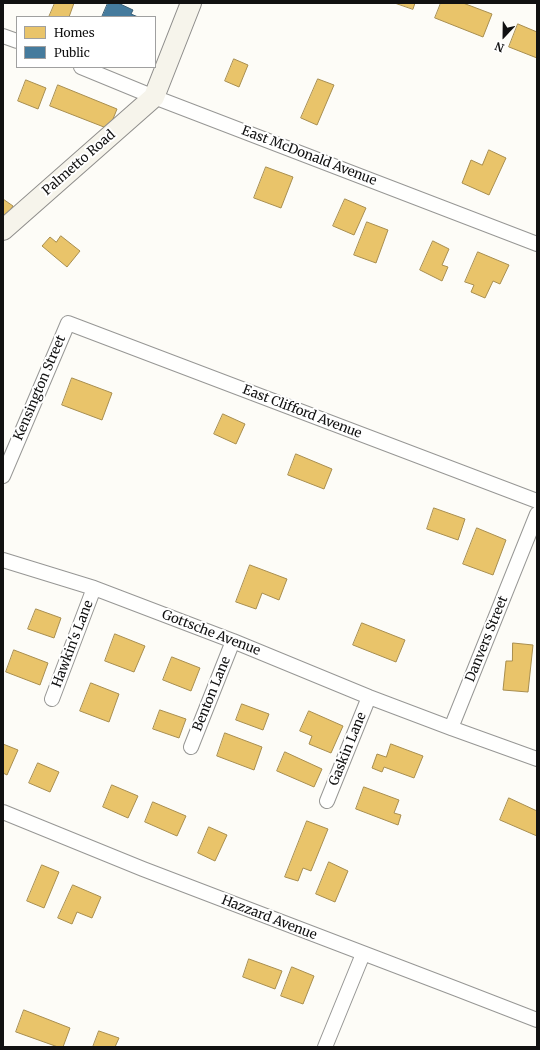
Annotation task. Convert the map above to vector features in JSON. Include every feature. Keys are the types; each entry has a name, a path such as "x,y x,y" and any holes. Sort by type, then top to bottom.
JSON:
{"street":[{"path":"154,97 191,3"},
{"path":"3,36 16,41"},
{"name":"East McDonald Avenue","path":"83,68 154,97 537,244"},
{"name":"Palmetto Road","path":"3,230 154,97"},
{"name":"Kensington Street","path":"3,476 68,323"},
{"name":"East Clifford Avenue","path":"68,323 537,501"},
{"name":"Danvers Street","path":"451,728 537,514"},
{"name":"Gottsche Avenue","path":"3,560 94,588 233,641 369,697 451,728"},
{"name":"Hawkin's Lane","path":"52,699 94,588"},
{"name":"Benton Lane","path":"191,747 233,641"},
{"name":"Gaskin Lane","path":"327,801 369,697"},
{"path":"451,728 537,758"},
{"name":"Hazzard Avenue","path":"3,812 143,869 537,1020"},
{"path":"325,1047 363,954"}],"building: Homes":[{"path":"55,3 74,3 69,16 49,16"},
{"path":"395,3 415,3 413,9"},
{"path":"441,3 463,3 492,14 483,37 435,18"},
{"path":"518,24 537,32 537,58 509,47"},
{"path":"234,59 248,65 239,87 225,81"},
{"path":"318,79 334,85 317,125 301,118"},
{"path":"26,80 46,88 38,109 18,101"},
{"path":"58,85 117,109 109,129 50,106"},
{"path":"489,150 506,158 489,195 462,183 471,160 482,165"},
{"path":"266,167 293,177 281,208 254,198"},
{"path":"3,199 13,206 3,220"},
{"path":"345,199 366,208 354,235 333,226"},
{"path":"367,222 388,230 376,263 354,255"},
{"path":"61,236 80,251 67,267 42,246 50,237 56,242"},
{"path":"433,241 449,249 442,265 448,267 442,281 420,270"},
{"path":"478,252 509,265 500,284 493,281 485,298 471,292 474,285 465,282"},
{"path":"72,378 112,393 102,420 62,405"},
{"path":"223,414 245,424 236,444 214,434"},
{"path":"296,454 332,469 324,489 288,475"},
{"path":"434,508 465,519 458,540 427,529"},
{"path":"477,528 506,540 493,575 463,564"},
{"path":"250,565 287,579 279,600 262,593 256,609 236,602"},
{"path":"36,609 61,618 54,638 28,629"},
{"path":"362,623 405,640 396,662 353,645"},
{"path":"115,634 145,646 134,672 105,661"},
{"path":"513,643 533,645 528,692 503,690 506,661 512,661"},
{"path":"14,650 48,663 40,685 6,672"},
{"path":"172,657 200,668 191,691 163,680"},
{"path":"91,683 119,694 109,722 80,711"},
{"path":"242,704 269,714 263,730 236,720"},
{"path":"160,710 186,719 179,738 153,729"},
{"path":"309,711 343,726 331,753 309,744 312,736 300,731"},
{"path":"225,733 262,747 254,770 217,756"},
{"path":"3,744 18,750 7,775 3,773"},
{"path":"391,744 423,756 414,778 384,767 382,772 372,768 377,754 386,757"},
{"path":"285,752 322,769 314,787 277,771"},
{"path":"38,763 59,772 50,792 29,783"},
{"path":"112,785 138,796 128,818 103,807"},
{"path":"364,787 399,800 394,813 401,815 398,825 356,809"},
{"path":"509,798 537,811 537,836 500,820"},
{"path":"153,802 186,816 177,836 145,822"},
{"path":"307,821 328,829 311,871 303,868 298,881 285,877"},
{"path":"209,827 227,835 215,861 198,853"},
{"path":"329,862 348,871 335,902 316,894"},
{"path":"42,865 59,872 44,908 27,901"},
{"path":"73,885 101,897 92,918 77,912 72,924 58,918"},
{"path":"249,959 282,971 275,989 243,977"},
{"path":"292,967 314,976 303,1004 281,996"},
{"path":"24,1010 70,1028 63,1047 58,1047 16,1032"},
{"path":"99,1031 119,1038 115,1047 93,1047"}],"building: Public":[{"path":"108,3 118,3 133,10 131,14 136,16 102,16"}]}
